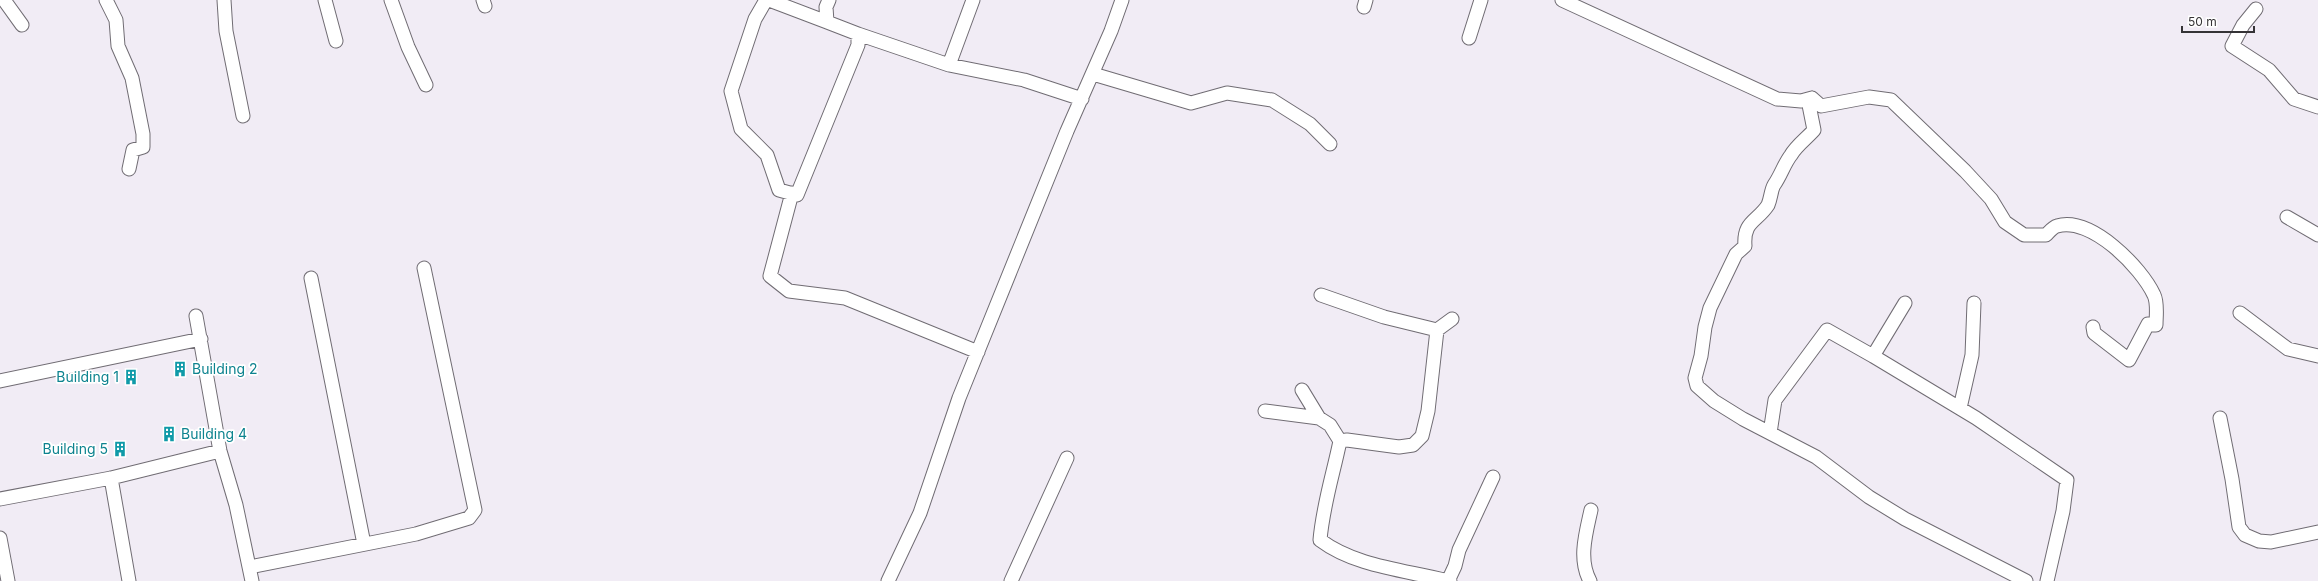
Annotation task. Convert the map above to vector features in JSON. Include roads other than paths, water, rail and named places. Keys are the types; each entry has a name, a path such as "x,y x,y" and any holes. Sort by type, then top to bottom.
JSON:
{"street":[{"path":"4,0 22,25"},
{"path":"106,0 116,20 118,46 132,78 143,134 143,147 133,150 129,168"},
{"path":"224,0 226,31 243,116"},
{"path":"325,0 336,41"},
{"path":"391,0 408,47 426,85"},
{"path":"858,34 858,45 797,195 779,190 767,155 741,129 731,91 755,19 767,0 858,34 949,65 1024,80 1082,98"},
{"path":"827,22 826,6 829,0"},
{"path":"949,65 973,0"},
{"path":"888,581 920,513 959,398 1093,74 1122,0"},
{"path":"1469,38 1481,0"},
{"path":"1562,0 1777,99 1801,101 1812,98"},
{"path":"2256,9 2243,25 2232,46 2269,70 2294,99 2318,107"},
{"path":"1093,74 1192,103 1227,93 1272,100 1310,124 1330,144"},
{"path":"1812,98 1821,106 1869,97 1891,100 1965,171 1991,200 2005,222 2024,235 2046,235 2056,226 2068,224 2084,228 2118,249 2154,296 2156,325 2148,324 2129,360 2094,333 2093,327"},
{"path":"1812,98 1809,105 1814,130 1791,154 1780,178 1773,186 1773,194 1767,206 1749,224 1745,233 1745,246 1736,254 1713,302 1705,327 1702,348 1694,378 1696,386 1723,407 1816,457 1869,497 1904,520 2026,581"},
{"path":"792,194 770,276 789,291 845,298 978,352"},
{"path":"2287,217 2318,235"},
{"path":"250,567 416,534 469,518 475,510 424,268"},
{"path":"311,278 364,544"},
{"path":"1321,295 1384,317 1437,330"},
{"path":"1873,356 1905,303"},
{"path":"1960,408 1972,355 1974,303"},
{"path":"2240,313 2288,349 2318,356"},
{"path":"196,316 220,450 236,505 252,581"},
{"path":"1340,441 1347,440 1399,447 1413,446 1422,436 1428,411 1437,330 1452,319"},
{"path":"1770,432 1775,400 1827,330 1960,408 2048,465 2067,480 2063,511 2046,581"},
{"path":"0,381 201,339"},
{"path":"1302,390 1319,418"},
{"path":"1265,411 1319,418 1330,425 1340,441 1333,476 1323,509 1320,540 1332,549 1384,568 1410,571 1449,581 1459,550 1493,477"},
{"path":"2220,418 2239,527 2245,534 2259,541 2271,542 2318,532"},
{"path":"0,499 112,478 220,450"},
{"path":"1010,581 1067,458"},
{"path":"112,478 130,581"},
{"path":"1590,581 1584,570 1584,547 1591,510"},
{"path":"0,538 8,581"}],"place":[{"name":"Building 2","path":"180,369"},
{"name":"Building 1","path":"131,377"},
{"name":"Building 4","path":"169,434"},
{"name":"Building 5","path":"120,449"}]}
